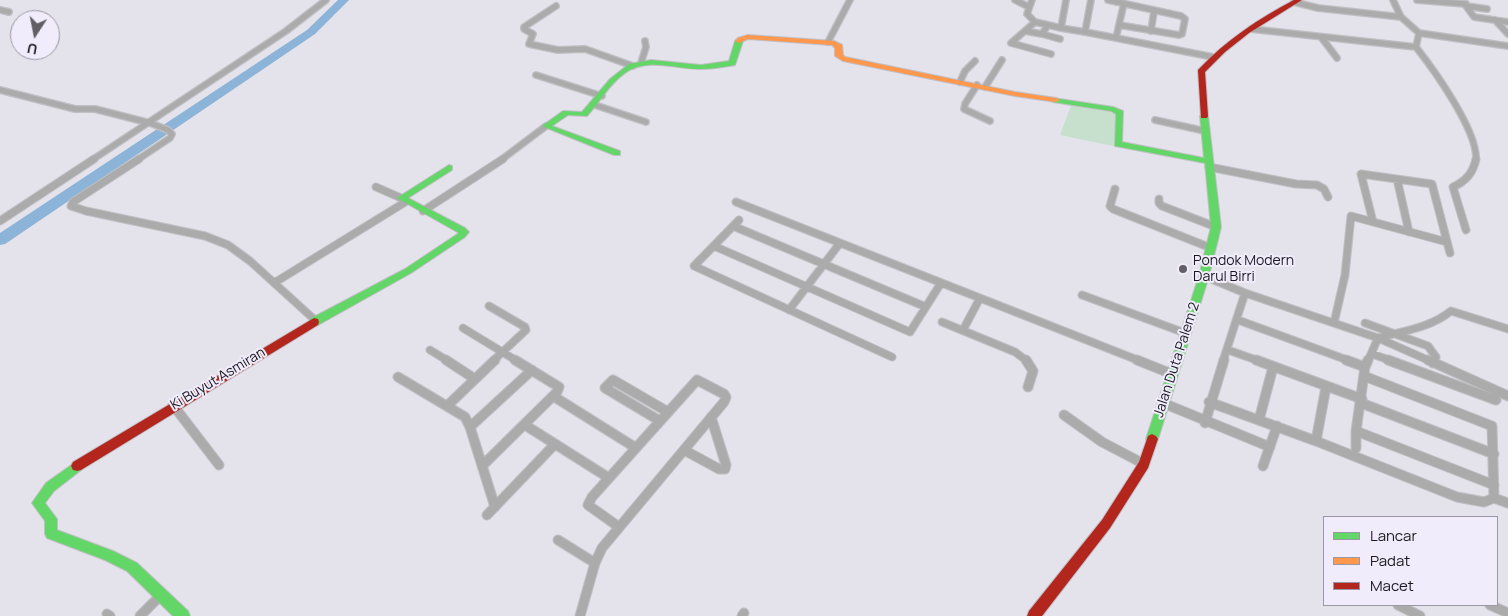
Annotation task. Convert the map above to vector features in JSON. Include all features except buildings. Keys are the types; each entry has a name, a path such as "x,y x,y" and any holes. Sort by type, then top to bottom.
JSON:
{"street":[{"path":"0,221 153,124 286,31 326,0"},
{"path":"828,42 850,0"},
{"path":"1014,0 1029,7"},
{"path":"1032,0 1027,13 1035,22 1213,57"},
{"path":"1061,28 1066,0"},
{"path":"1085,32 1091,0"},
{"path":"1108,0 1181,16 1185,20 1181,34 1119,25"},
{"path":"1393,0 1402,17 1419,33 1508,46"},
{"path":"1417,0 1487,9"},
{"path":"1296,1 1318,8 1402,17"},
{"name":"Jalan Duta Palem 2","path":"1034,616 1106,524 1144,464 1184,333 1204,276 1216,227 1208,164 1201,72 1213,57 1251,28 1296,1"},
{"path":"1116,38 1124,3"},
{"path":"1466,5 1474,17 1508,22"},
{"path":"556,6 524,27 524,29 533,34 529,44 558,50 585,49 637,64 666,62 697,67 732,63 740,39 743,38 828,42 838,44 839,56 843,59 1015,94 1117,110 1120,115 1118,144 1296,184 1317,184 1324,189 1328,197"},
{"path":"0,10 9,12"},
{"path":"1151,31 1154,11"},
{"path":"1495,20 1508,34"},
{"path":"1035,22 1011,43 1051,54"},
{"path":"1042,34 1048,25"},
{"path":"1251,28 1416,47"},
{"path":"1025,30 1060,39"},
{"path":"1419,33 1416,47 1462,119 1474,145 1476,154 1474,169 1463,184 1453,187 1466,230"},
{"path":"1321,37 1337,58"},
{"path":"423,211 493,166 566,113 584,114 595,105 619,75 637,64 646,47 645,41"},
{"path":"960,82 965,70 975,60"},
{"path":"990,121 964,109 965,104 1002,60"},
{"path":"536,75 602,96"},
{"path":"0,90 75,109 95,109 153,124 168,130 172,134 170,138 73,202 71,206 218,240 250,260 316,321"},
{"path":"595,105 646,122"},
{"path":"1155,120 1205,130"},
{"path":"546,126 618,153"},
{"path":"274,282 449,168"},
{"path":"1373,222 1362,174 1432,184 1450,253"},
{"path":"1397,179 1408,232"},
{"path":"376,186 404,199"},
{"path":"1115,189 1110,206 1114,210 1212,248"},
{"name":"Ki Buyut Asmiran","path":"183,616 132,567 109,555 51,534 49,514 41,509 38,504 46,491 66,474 173,405 316,321 418,265 463,234 462,230 423,211 404,199"},
{"path":"1159,199 1159,203 1162,206 1216,227"},
{"path":"736,202 1172,374"},
{"path":"1334,323 1345,275 1351,216 1447,242"},
{"path":"739,220 694,266 892,357"},
{"path":"733,226 926,307"},
{"path":"789,310 840,243"},
{"path":"714,246 910,332 941,283"},
{"path":"1204,276 1378,338 1508,396"},
{"path":"1205,422 1209,402 1238,320 1245,292"},
{"path":"1082,295 1184,333"},
{"path":"963,330 980,298"},
{"path":"447,406 526,328 489,306"},
{"path":"1378,338 1398,334 1440,320 1450,311 1508,329"},
{"path":"1238,320 1489,423 1493,429 1494,498"},
{"path":"942,322 1015,352 1025,359 1034,370 1034,376 1028,387"},
{"path":"1365,324 1398,334 1430,347 1436,357 1432,363"},
{"path":"462,328 558,386 558,390 525,425 482,466"},
{"path":"1356,448 1356,431 1364,371 1378,338"},
{"path":"430,350 475,379"},
{"path":"1228,350 1494,454"},
{"path":"1372,354 1496,400"},
{"path":"1259,420 1274,367"},
{"path":"470,427 532,370"},
{"path":"398,377 462,415 470,427 495,507"},
{"path":"580,616 595,563 602,548 724,402 726,397 724,394 698,379 589,501 588,505 619,527"},
{"path":"660,420 605,388 613,380 668,412"},
{"path":"1316,441 1326,387"},
{"path":"552,396 636,448"},
{"path":"1209,402 1277,426 1457,497 1484,502 1494,498 1508,503"},
{"path":"1163,403 1205,422 1270,447"},
{"path":"173,405 218,465"},
{"path":"1064,415 1106,446 1144,464"},
{"path":"684,450 719,469 725,469 726,465 711,418"},
{"path":"525,425 609,478"},
{"path":"1263,466 1277,426"},
{"path":"1356,431 1494,485"},
{"path":"487,516 555,444"},
{"path":"558,540 595,563"},
{"path":"140,616 161,595"},
{"path":"1400,606 1420,616"},
{"path":"1492,606 1508,613"}],"green space":[{"path":"1072,103 1123,113 1118,147 1060,135"}],"waterway":[{"path":"0,240 311,32 344,0"}],"traffic: fast":[{"path":"617,153 546,126 566,113 584,114 617,75 632,66 651,62 701,67 732,63 739,41"},
{"path":"1056,100 1113,109 1120,113 1118,144 1208,161"},
{"path":"1152,439 1204,276 1216,227 1204,116"},
{"path":"314,322 408,271 462,235 464,232 462,230 401,198 449,168"},
{"path":"77,466 50,487 38,503 51,519 51,534 109,555 132,567 183,616"}],"traffic: slow":[{"path":"739,41 748,37 834,43 839,47 839,56 843,59 1015,94 1056,100"}],"traffic: jam":[{"path":"1204,116 1201,72 1222,50 1246,31 1272,14 1299,0"},
{"path":"77,466 314,322"},
{"path":"1034,616 1106,524 1144,464 1152,439"}],"place":[{"name":"Pondok Modern Darul Birri","path":"1183,269"}]}
